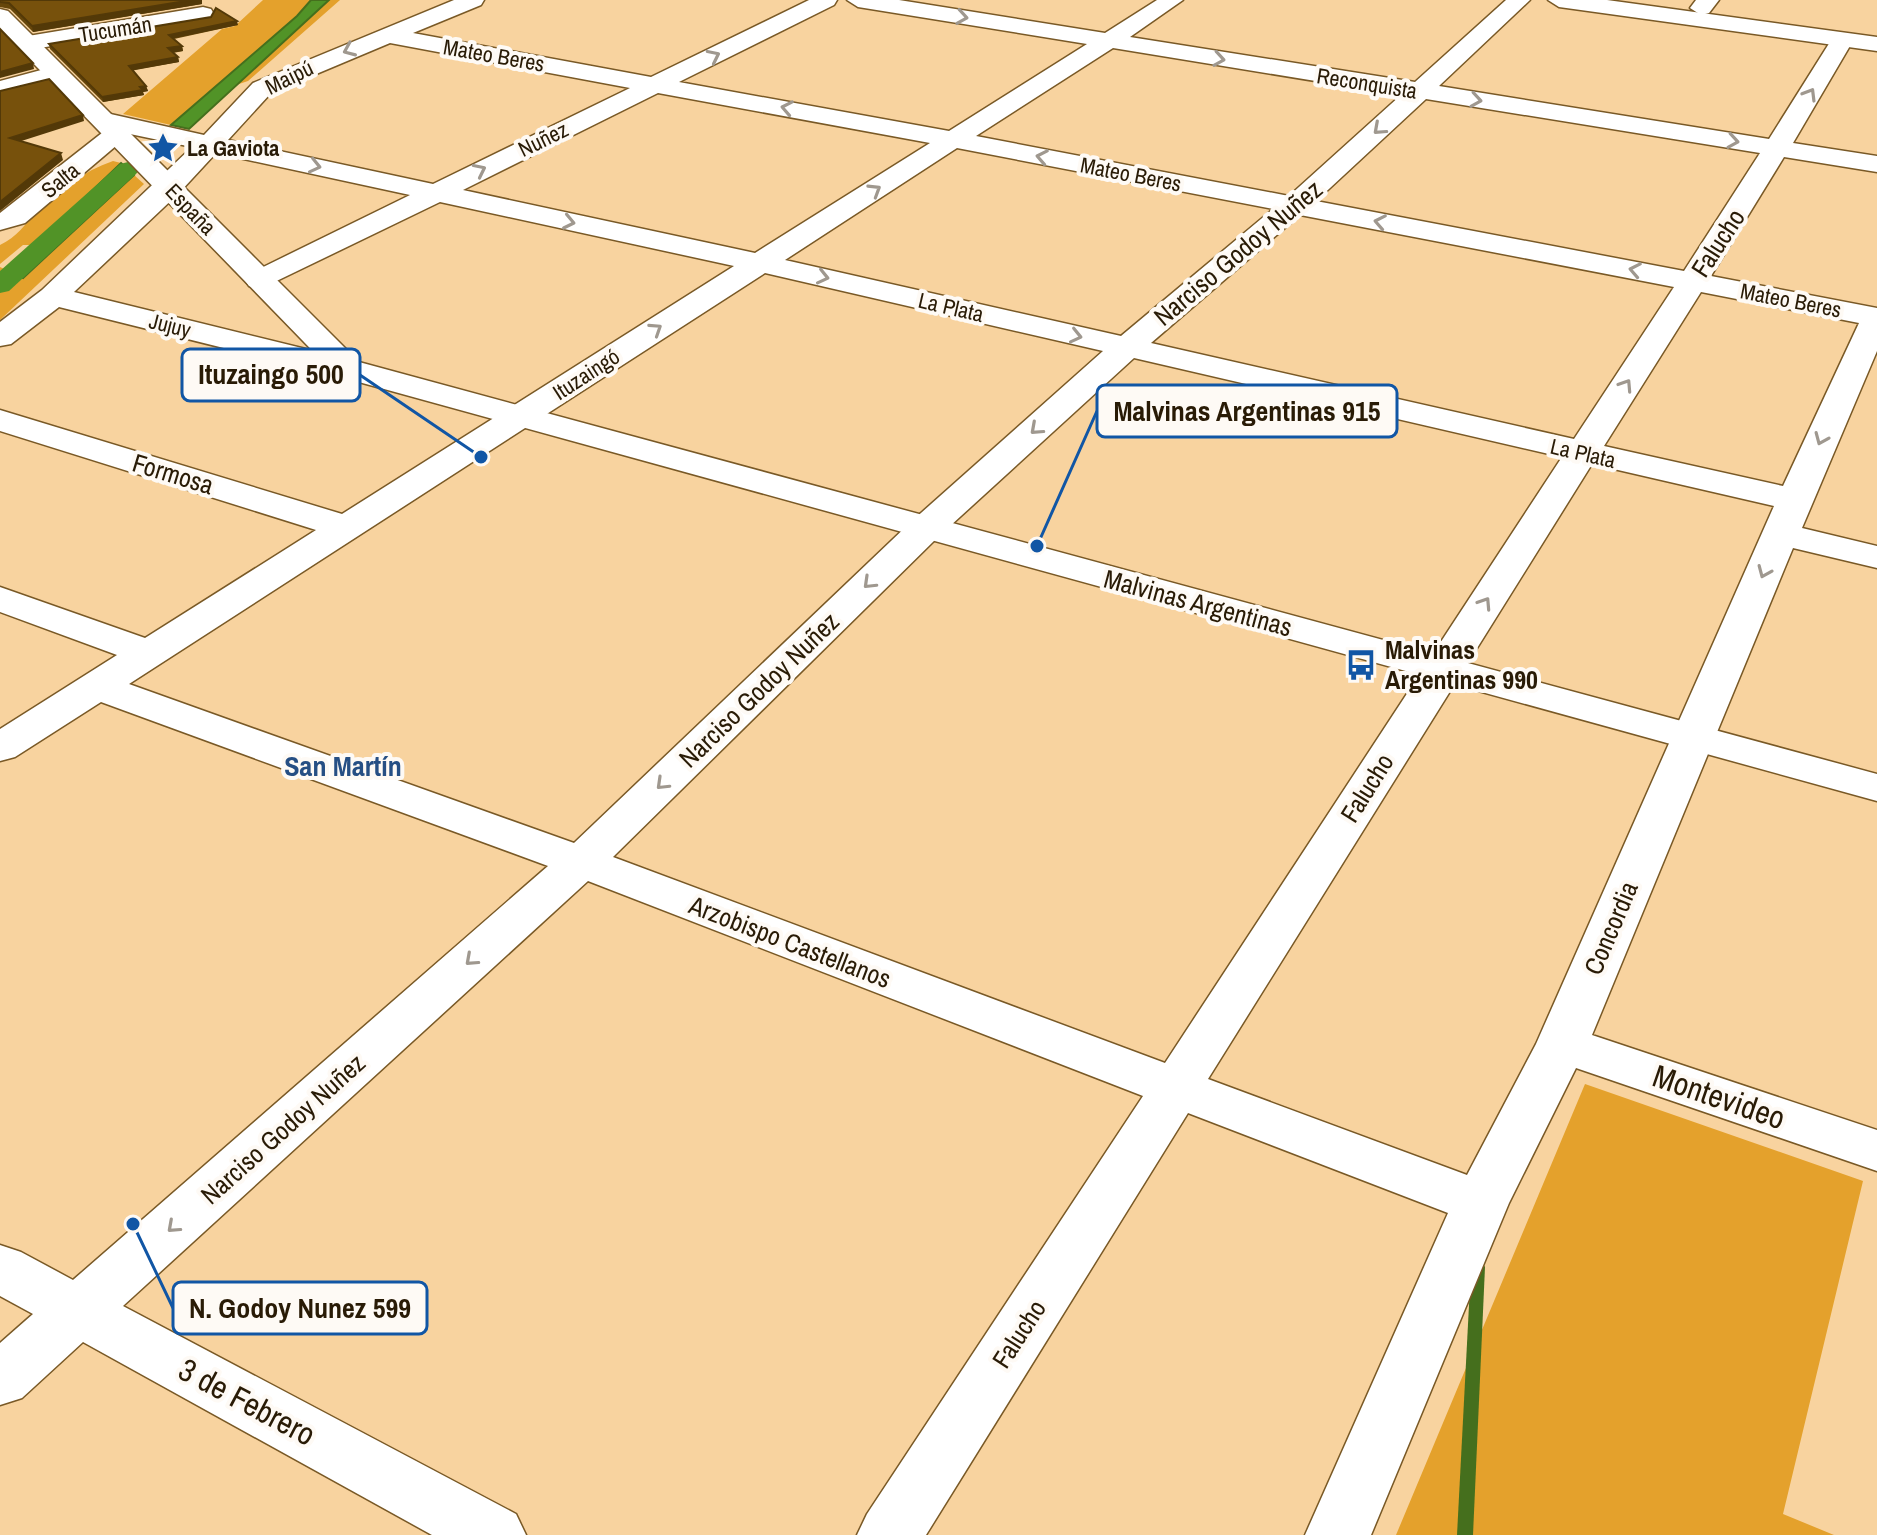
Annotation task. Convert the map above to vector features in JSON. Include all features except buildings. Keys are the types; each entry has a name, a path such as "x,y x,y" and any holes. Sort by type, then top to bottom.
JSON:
{"street":[{"name":"Maipú","path":"0,337 53,296 169,187 262,88 473,0"},
{"name":"Nuñez","path":"260,280 826,0"},
{"name":"Reconquista","path":"858,0 1877,164"},
{"name":"Ituzaingó","path":"0,748 1172,0"},
{"name":"Narciso Godoy Nuñez","path":"0,1380 581,862 925,529 1127,347 1294,206 1519,0"},
{"path":"1559,0 1877,44"},
{"path":"1638,0 1705,4 1877,32"},
{"name":"Tucumán","path":"28,43 203,14"},
{"name":"España","path":"0,16 348,369"},
{"name":"Mateo Beres","path":"384,35 954,140 1877,317"},
{"name":"Falucho","path":"890,1535 1177,1089 1442,668 1778,148 1843,39"},
{"name":"Tucumán","path":"0,89 56,73"},
{"name":"La Plata","path":"112,127 212,143 760,263 1582,453 1788,517 1877,557"},
{"name":"Salta","path":"0,222 15,217 112,127"},
{"name":"Jujuy","path":"53,296 348,369 519,417"},
{"name":"Concordia","path":"1338,1535 1481,1203 1562,1044 1843,388 1877,317"},
{"path":"1843,388 1877,395"},
{"name":"Malvinas Argentinas","path":"519,417 1877,788"},
{"name":"Formosa","path":"0,420 346,527"},
{"path":"0,599 148,653"},
{"name":"Arzobispo Castellanos","path":"97,686 581,862 1481,1203"},
{"name":"Montevideo","path":"1562,1044 1877,1151"},
{"name":"3 de Febrero","path":"0,1268 493,1535"}],"shaded area":[{"path":"263,0 311,0 297,16 171,125 123,114 222,29 235,26"},
{"path":"311,0 329,0 189,129 171,125 297,16"},
{"path":"329,0 340,0 248,81 236,85"},
{"path":"113,161 121,163 35,245 23,245 0,264 0,245 73,182"},
{"path":"121,163 134,175 23,278 7,272"},
{"path":"134,175 144,184 0,320 0,267 24,278"},
{"path":"1585,1084 1863,1181 1783,1514 1834,1535 1396,1535"}],"waterway":[{"path":"0,285 128,169"},
{"path":"1465,1535 1478,1267"}],"place":[{"name":"La Gaviota","path":"163,148"},
{"name":"Ituzaingo 500","path":"481,457"},
{"name":"Malvinas Argentinas 915","path":"1037,546"},
{"name":"Malvinas Argentinas 990","path":"1361,665"},
{"name":"N. Godoy Nunez 599","path":"133,1224"}],"district":[{"name":"San Martín","path":"343,766"}]}
